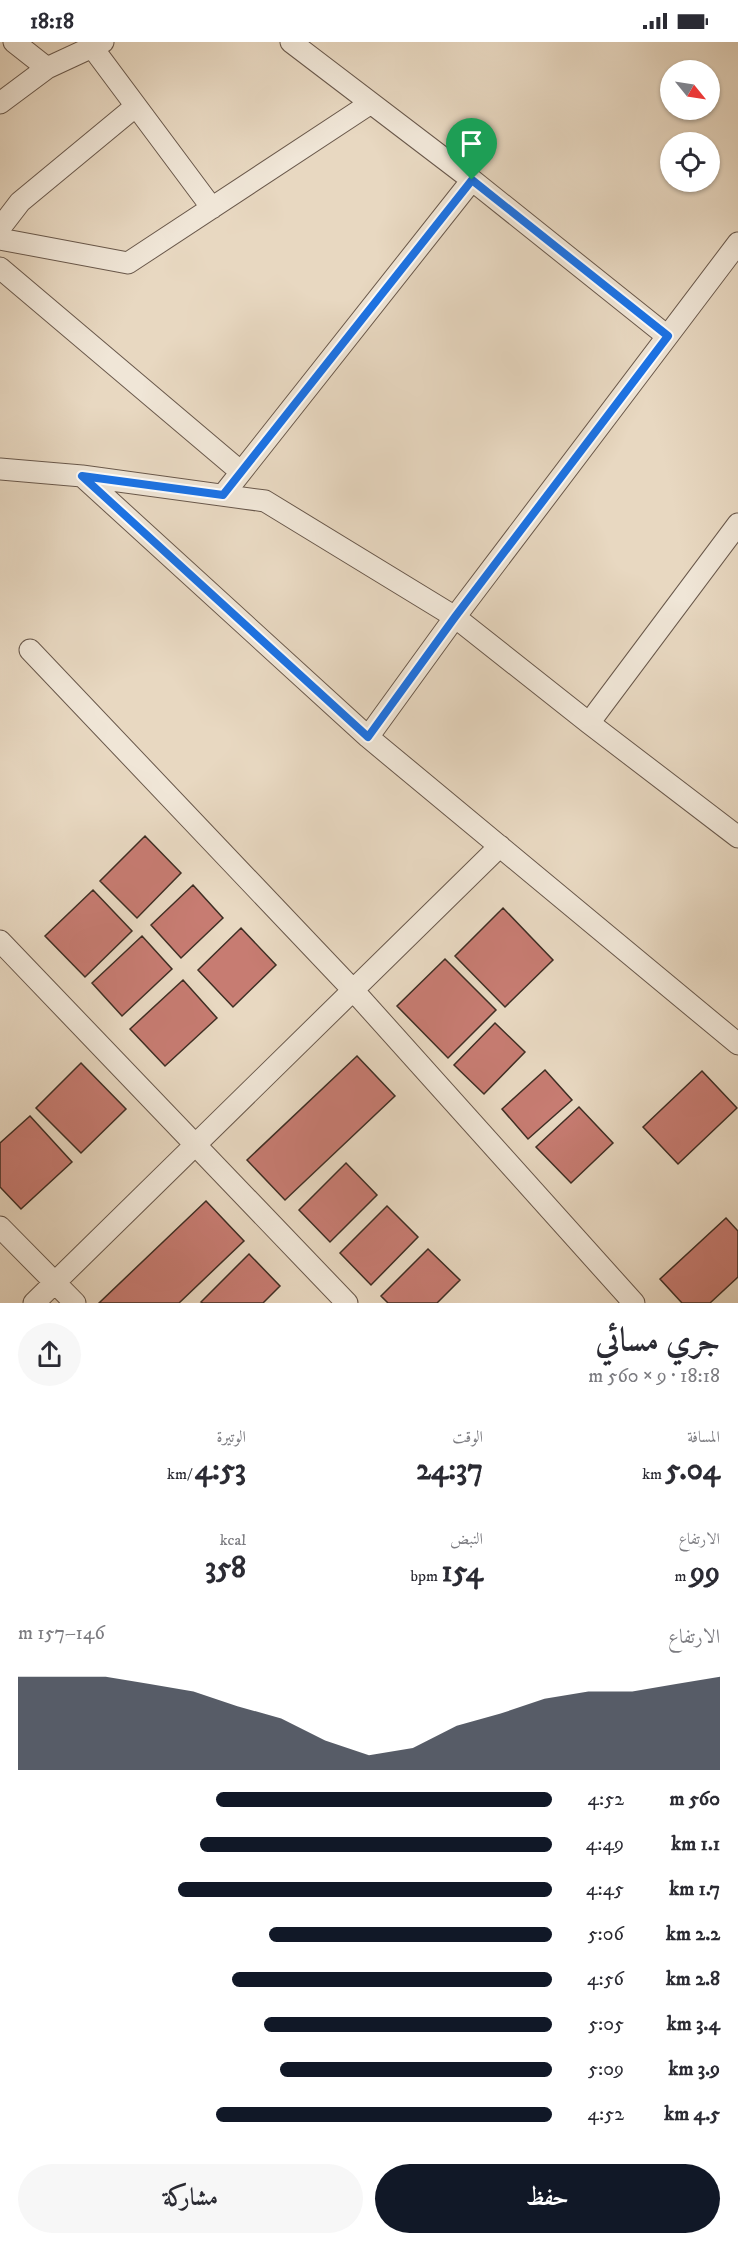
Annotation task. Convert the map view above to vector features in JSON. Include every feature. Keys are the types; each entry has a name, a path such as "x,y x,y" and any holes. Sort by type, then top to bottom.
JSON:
{"street":[{"path":"15,42 47,68"},
{"path":"291,42 472,180 668,336"},
{"path":"0,104 47,68 98,45 136,106 212,207"},
{"path":"0,239 128,262 371,103"},
{"path":"0,228 20,202 136,106"},
{"path":"223,495 472,180"},
{"path":"368,737 455,617 736,248"},
{"path":"0,268 241,472"},
{"path":"0,469 82,476 265,501 455,617 589,723 738,836"},
{"path":"82,476 368,737 738,1044"},
{"path":"589,723 738,524"},
{"path":"30,650 353,990 634,1303"},
{"path":"34,1303 500,846"},
{"path":"0,941 347,1303"},
{"path":"0,1227 75,1303"}],"building":[{"path":"145,836 181,873 137,918 100,881"},
{"path":"193,885 223,918 181,958 151,925"},
{"path":"93,890 132,931 85,977 45,936"},
{"path":"503,908 553,960 505,1007 455,956"},
{"path":"241,928 276,965 233,1007 198,970"},
{"path":"142,936 172,969 122,1016 92,983"},
{"path":"445,959 496,1010 448,1058 397,1006"},
{"path":"183,980 217,1018 165,1066 130,1029"},
{"path":"495,1023 525,1052 484,1094 454,1065"},
{"path":"357,1056 395,1096 285,1200 247,1160"},
{"path":"81,1063 126,1109 81,1153 36,1108"},
{"path":"545,1070 572,1100 528,1139 502,1109"},
{"path":"702,1071 737,1108 678,1164 643,1127"},
{"path":"579,1107 613,1143 571,1183 536,1147"},
{"path":"30,1116 72,1162 21,1209 0,1187 0,1143"},
{"path":"346,1163 377,1195 330,1242 299,1210"},
{"path":"206,1201 244,1241 179,1303 99,1303"},
{"path":"387,1206 418,1237 371,1285 340,1253"},
{"path":"726,1218 738,1231 738,1277 710,1303 682,1303 660,1279"},
{"path":"428,1249 460,1280 437,1303 388,1303 381,1296"},
{"path":"249,1254 280,1286 263,1303 201,1302"}],"route":[{"path":"472,180 668,336 455,617 368,737 82,476 223,495 472,180"}]}
